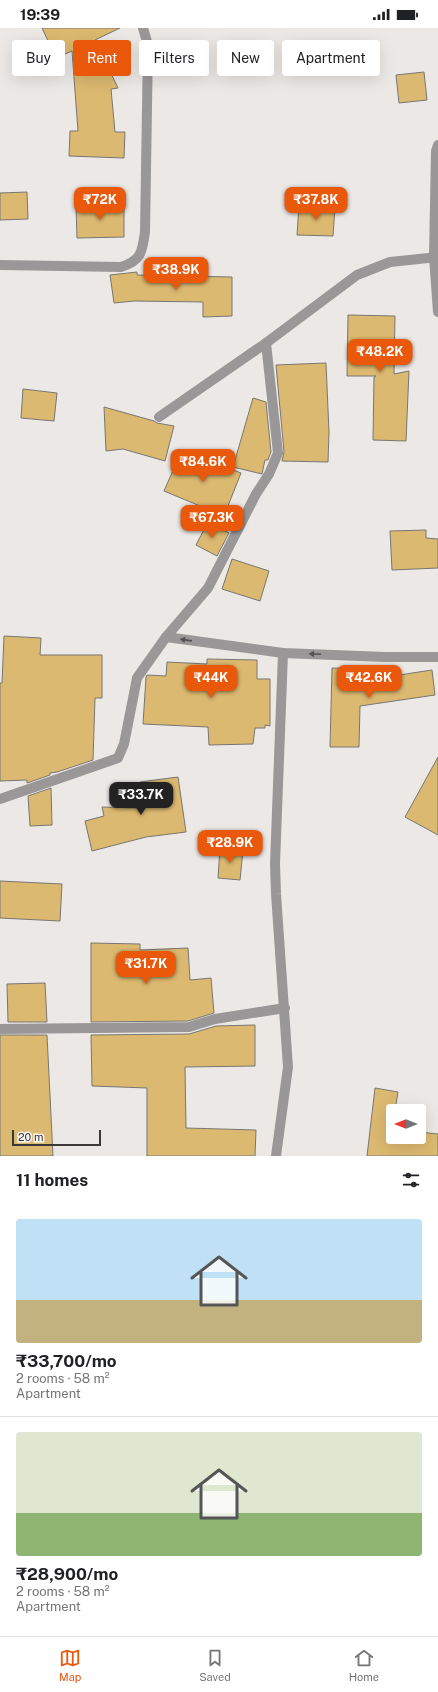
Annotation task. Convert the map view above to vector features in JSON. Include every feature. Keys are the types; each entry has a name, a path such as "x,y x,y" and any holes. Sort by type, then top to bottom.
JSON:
{"street":[{"path":"0,265 121,267 133,263 142,252 145,232 148,45 143,28"},
{"path":"438,145 436,151 436,257 438,312"},
{"path":"160,417 266,343 357,275 390,262 436,257"},
{"path":"0,799 118,758 124,744 137,678 166,637 208,588 256,494 269,474 278,453 266,343"},
{"path":"166,637 283,653 385,657 438,656"},
{"path":"276,1156 288,1067 275,864 283,653"},
{"path":"0,1029 190,1027 215,1019 285,1008"}],"building":[{"path":"42,28 120,28 95,40 73,40 73,64 72,51 65,54 65,40 48,40"},
{"path":"424,72 427,100 399,103 396,75"},
{"path":"74,76 112,76 118,88 111,89 115,132 125,132 124,158 69,156 70,131 78,131"},
{"path":"27,192 28,219 0,220 0,193"},
{"path":"124,204 124,237 77,238 76,205"},
{"path":"299,205 335,207 333,236 297,235"},
{"path":"137,272 137,275 232,277 232,316 203,317 203,302 134,301 114,303 110,275"},
{"path":"348,315 395,316 394,374 409,371 406,441 373,440 374,377 376,376 347,376"},
{"path":"326,363 329,432 328,462 282,461 284,452 276,365"},
{"path":"23,389 57,393 54,421 21,418"},
{"path":"253,398 266,402 271,452 268,460 265,460 262,474 233,467"},
{"path":"104,407 157,423 174,426 165,461 123,449 106,451"},
{"path":"182,450 241,473 224,516 164,491"},
{"path":"208,522 229,533 217,556 196,545"},
{"path":"426,530 426,538 438,539 438,568 392,570 390,531"},
{"path":"232,559 269,571 260,601 222,589"},
{"path":"4,636 41,638 40,655 102,655 102,698 95,698 93,760 50,773 50,775 27,783 27,780 0,781 0,683 2,683"},
{"path":"207,659 257,660 257,679 270,679 270,726 265,725 265,728 255,728 253,744 209,745 208,727 143,724 147,675 166,676 167,662 207,664"},
{"path":"332,668 361,669 360,681 432,670 435,695 360,706 359,747 330,747"},
{"path":"438,757 438,835 405,817"},
{"path":"178,777 186,832 146,837 92,851 85,821 104,816 102,807 139,808 140,782"},
{"path":"51,788 52,825 30,826 28,796"},
{"path":"220,848 243,850 240,880 218,878"},
{"path":"0,881 62,884 60,921 0,918"},
{"path":"91,943 140,944 140,950 188,948 190,980 211,978 214,1013 188,1021 91,1022"},
{"path":"45,983 47,1022 8,1022 7,984"},
{"path":"255,1025 255,1066 185,1067 186,1128 256,1130 255,1156 147,1156 147,1088 92,1086 91,1035 189,1034 216,1026"},
{"path":"0,1035 47,1035 53,1156 0,1156"},
{"path":"375,1088 398,1092 396,1104 386,1104 386,1144 426,1144 426,1133 438,1134 438,1156 367,1156"}]}
